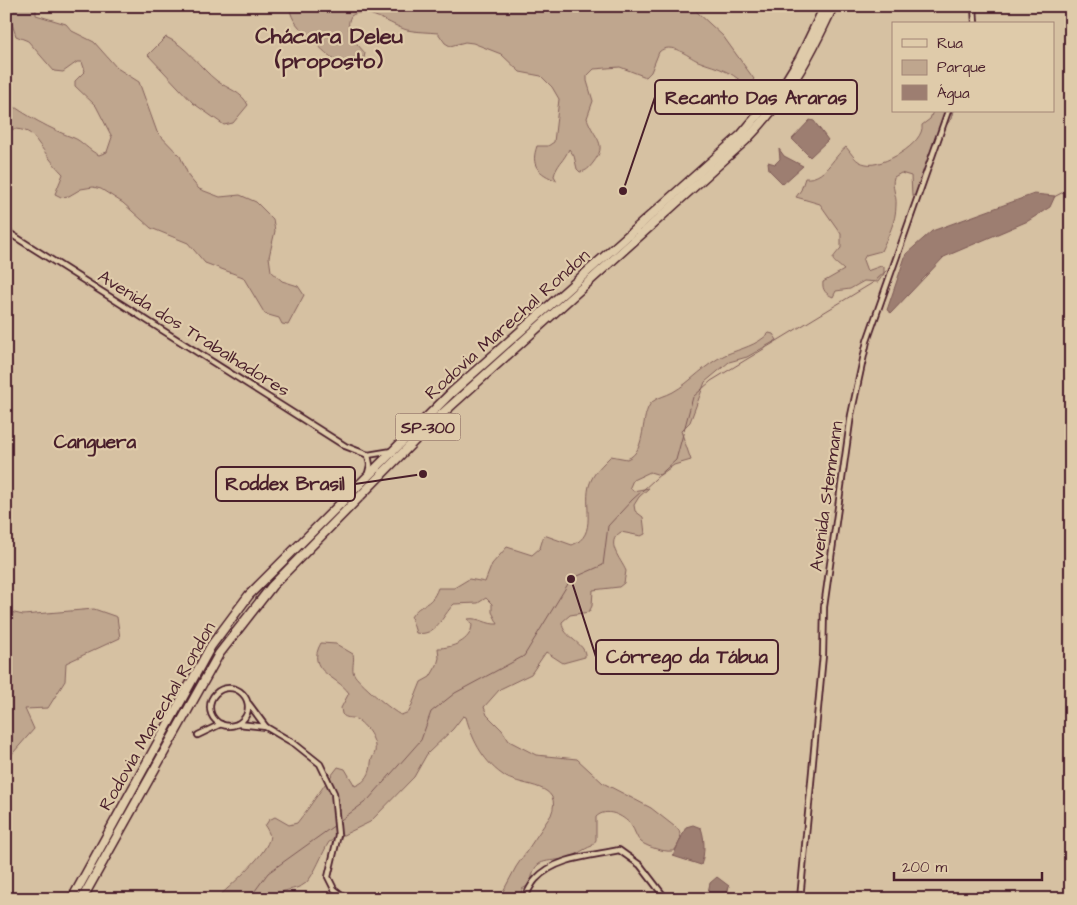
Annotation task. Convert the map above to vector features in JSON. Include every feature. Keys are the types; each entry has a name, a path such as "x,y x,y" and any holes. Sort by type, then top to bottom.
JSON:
{"highway":[{"name":"Rodovia Marechal Rondon","path":"72,899 215,640 249,595 451,393 741,135 784,84 800,58 825,6"},
{"name":"Rodovia Marechal Rondon","path":"82,899 214,662 235,631 272,586 434,422 746,140 791,88 807,61 833,6"}],"street":[{"path":"974,6 975,22"},
{"path":"1066,6 1071,10"},
{"name":"Avenida Stemmann","path":"800,899 823,655 824,607 856,388 867,341 948,112"},
{"name":"Avenida dos Trabalhadores","path":"6,231 345,446 368,455"},
{"path":"367,476 370,465 368,455 392,451"},
{"path":"266,727 238,724 226,726 221,724 212,716 210,710 211,703 217,692 230,687 236,689 246,697 248,703 266,727 295,744 320,764 334,794 338,835 328,877 334,889 347,899"},
{"path":"238,724 246,716 248,703"},
{"path":"198,736 221,724"},
{"path":"524,899 535,879 550,868 572,860 619,850 640,865 666,899"}],"green space":[{"path":"6,6 36,6 36,15 66,24 72,31 94,42 117,68 139,82 157,132 180,156 189,177 199,189 220,197 240,195 256,202 273,219 275,231 269,257 271,271 282,281 298,286 304,295 288,325 282,324 279,318 265,314 243,277 205,263 188,243 151,228 123,203 101,189 93,187 81,189 69,196 61,197 55,194 63,174 33,136 20,130 6,130 6,101 39,122 77,139 99,155 107,152 112,137 96,106 75,86 75,81 85,71 82,62 77,62 63,72 54,71 28,41 16,36"},
{"path":"289,6 695,6 697,12 723,36 754,79 751,83 741,81 724,70 698,61 679,50 669,48 659,52 651,72 646,77 620,67 594,69 587,76 593,101 587,118 599,141 600,150 589,168 580,172 569,149 555,172 554,176 557,181 540,172 534,159 537,146 548,146 554,142 559,99 552,87 541,76 520,72 501,54 473,43 465,42 450,46 445,43 438,33 407,30 379,17 364,13 357,13 351,16 349,26 352,36 365,53 364,58 346,62 340,61 328,55 299,27 292,16"},
{"path":"166,37 187,51 217,81 242,97 248,105 233,123 224,125 193,103 148,55"},
{"path":"933,112 953,112 951,119 941,132 923,182 924,189 922,193 912,196 911,176 901,173 894,177 896,205 891,229 881,251 866,255 863,260 867,271 881,266 884,267 884,274 878,282 864,281 850,289 836,291 833,297 831,296 826,293 823,282 844,270 833,260 841,248 841,234 820,204 796,197 801,190 805,178 818,176 846,147 857,160 866,164 882,162 892,158 917,139 922,125 930,119"},
{"path":"769,333 773,334 777,340 747,357 729,362 705,382 690,422 681,431 691,460 674,465 660,475 650,472 633,480 630,487 633,491 649,488 639,497 634,505 635,511 643,517 645,534 641,536 621,532 616,536 614,541 615,551 626,571 624,583 619,587 593,590 592,606 589,612 570,615 562,622 566,632 585,652 585,657 563,663 546,652 531,674 500,689 484,707 487,715 502,730 509,741 536,755 577,759 603,783 651,808 679,830 681,839 675,850 663,851 644,844 624,818 609,812 600,814 596,817 596,840 592,846 570,857 542,862 532,875 531,884 522,889 520,899 499,899 516,867 551,815 552,797 540,788 506,777 491,765 480,751 466,717 463,716 453,729 427,754 414,777 370,822 329,842 312,874 302,886 278,893 271,899 216,899 246,871 266,847 270,836 265,826 269,820 275,817 289,825 297,823 338,767 345,769 355,786 365,780 369,774 371,760 375,752 374,743 370,733 360,722 356,719 345,717 342,714 341,708 349,693 320,667 317,660 317,652 321,643 336,644 353,654 353,672 361,683 397,713 401,715 409,712 421,682 430,677 437,665 439,658 438,648 455,645 464,639 471,631 472,625 468,619 498,624 492,612 492,604 486,598 478,603 454,604 438,625 429,632 416,633 411,617 415,612 432,599 438,588 454,588 469,579 485,582 492,564 507,547 532,555 540,548 544,535 572,545 580,540 585,534 587,527 588,491 592,479 599,468 611,456 627,459 634,455 641,441 646,415 652,402 680,388 718,359 754,344"},
{"path":"94,609 117,617 120,638 66,663 65,681 48,708 25,709 34,729 6,761 6,611 23,615"}],"water":[{"path":"810,120 814,121 828,140 810,157 792,139"},
{"path":"779,149 784,156 803,166 783,184 769,170 768,162 775,164 780,159"},
{"path":"1034,194 1055,196 1050,207 1028,221 944,257 891,313 887,310 906,254 932,231"},
{"path":"693,825 701,828 704,842 701,865 673,856 686,827"},
{"path":"717,877 729,886 726,899 714,899 708,892 710,883"}],"waterway":[{"path":"1054,197 1071,188"},
{"path":"338,822 368,800 421,740 431,712 455,693 524,656 571,579 603,565 608,526 632,500 676,460 693,397 711,381 874,282 886,271"},
{"path":"249,899 268,873 335,825"}],"place":[{"name":"Recanto Das Araras","path":"623,191"},
{"name":"Roddex Brasil","path":"423,474"},
{"name":"Córrego da Tábua","path":"571,579"}],"district":[{"name":"Chácara Deleu (proposto)","path":"329,48"},
{"name":"Canguera","path":"95,441"}]}
